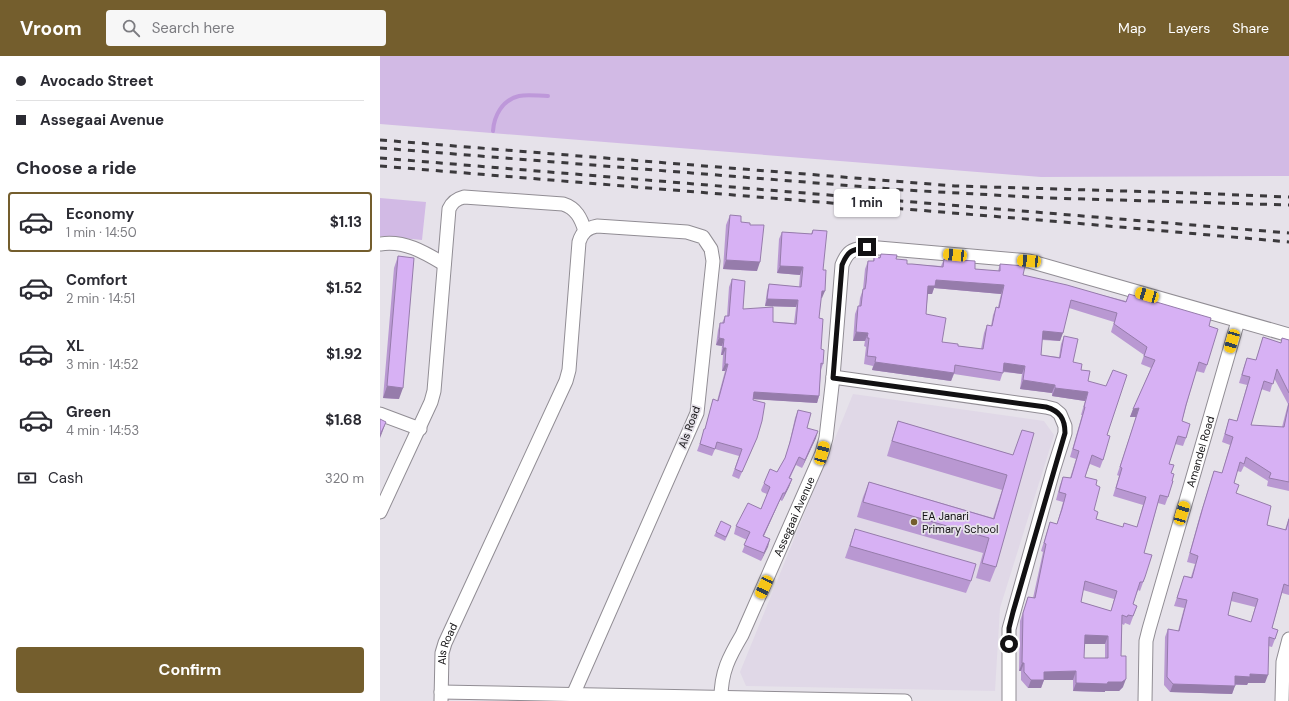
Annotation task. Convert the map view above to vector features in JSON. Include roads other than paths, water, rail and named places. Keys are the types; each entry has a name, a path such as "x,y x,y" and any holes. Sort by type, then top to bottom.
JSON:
{"street":[{"path":"380,512 420,428 434,391 448,210 452,203 456,199 464,197 568,206 575,211 581,219 585,231"},
{"name":"Als Road","path":"441,697 442,653 445,643 566,381 579,242 585,231 590,227 597,226 687,232 703,237 711,249 713,260 697,413 573,695"},
{"path":"380,244 404,244 426,253 444,264"},
{"name":"Assegaai Avenue","path":"721,698 723,676 729,658 745,629 822,453 826,438 833,378 842,265 846,256 852,250 867,247 1029,261 1238,321 1289,334"},
{"name":"Amandel Road","path":"1145,701 1146,641 1149,628 1238,321"},
{"path":"833,378 1046,407 1054,409 1060,414 1065,426 1065,433 1009,628 1009,701"},
{"path":"380,414 420,428"},
{"path":"1282,701 1283,662 1289,639"},
{"path":"441,697 573,695 905,701"}],"waterway":[{"path":"493,131 497,114 508,101 522,95 548,96"}],"railway":[{"path":"380,140 955,186 1289,197"},
{"path":"380,148 904,190 1048,198 1289,205"},
{"path":"380,158 1289,233"},
{"path":"380,166 1289,242"}],"place":[{"name":"EA Janari Primary School","path":"914,522"}]}
